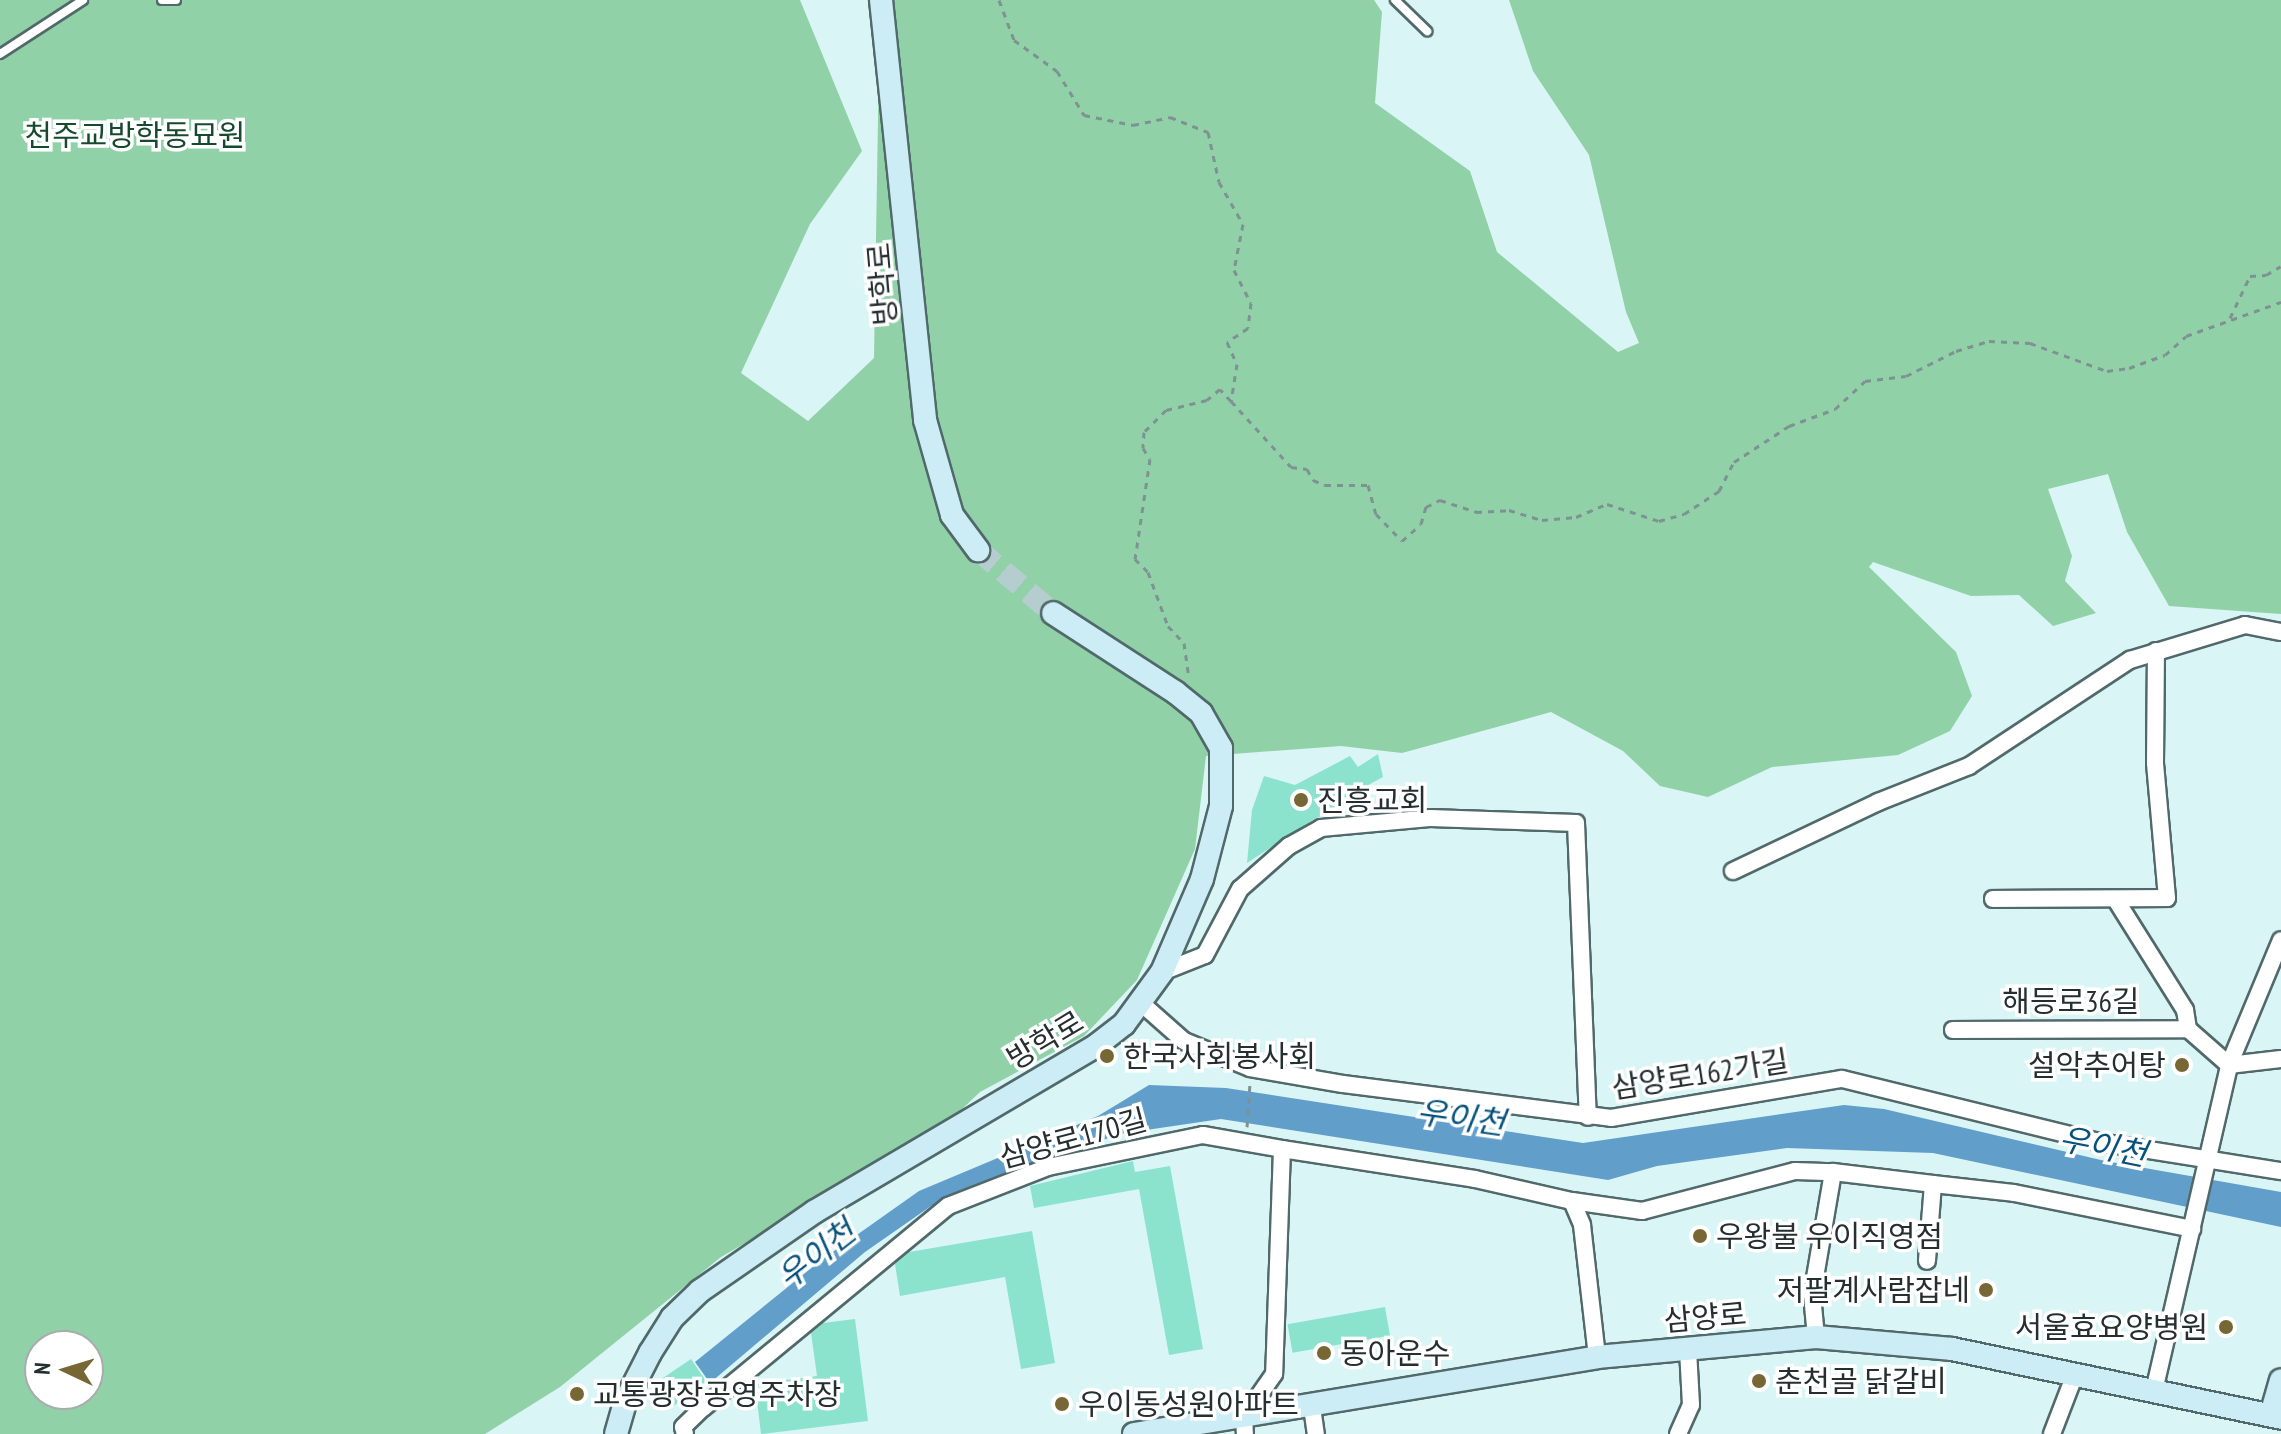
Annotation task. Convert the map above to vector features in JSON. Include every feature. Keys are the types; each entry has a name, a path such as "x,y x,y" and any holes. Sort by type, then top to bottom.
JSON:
{"main road":[{"name":"방학로","path":"881,0 925,420 952,515 978,550"},
{"name":"방학로","path":"616,1434 626,1400 650,1353 672,1318 700,1291 814,1212 1097,1045 1141,1003 1162,972 1202,879 1221,806 1221,748 1201,713 1175,692 1053,613"},
{"name":"삼양로","path":"1134,1434 1245,1426 1312,1407 1597,1357 1816,1337 1952,1349 2276,1416"},
{"path":"2276,1416 2281,1380"}],"street":[{"path":"1733,871 1878,802 1969,766 2057,710 2103,673 2156,651 2245,625 2281,632"},
{"path":"1993,899 2167,898 2155,763 2156,651"},
{"path":"1162,972 1205,955 1246,883 1289,846 1321,828 1430,818 1576,823 1588,1117"},
{"name":"해등로36길","path":"2116,900 2185,1010 2188,1029 2229,1065"},
{"path":"2154,1391 2229,1065 2281,940"},
{"name":"삼양로162가길","path":"1141,1003 1184,1041 1250,1068 1611,1118 1842,1079 2099,1142 2281,1171"},
{"name":"해등로36길","path":"1953,1030 2188,1029"},
{"path":"2229,1065 2281,1059"},
{"name":"삼양로170길","path":"684,1430 948,1206 1048,1167 1203,1135 1475,1179 1572,1201 1642,1211 1795,1171 1833,1172 2014,1193 2193,1224"},
{"path":"1245,1426 1274,1374 1282,1149"},
{"path":"1816,1337 1812,1295 1833,1172"},
{"path":"1927,1261 1933,1184"},
{"path":"1572,1201 1582,1225 1597,1357"},
{"path":"1678,1434 1691,1405 1688,1350"},
{"path":"2052,1434 2075,1374"},
{"path":"1312,1407 1316,1434"}],"lane":[{"path":"0,54 83,0"},
{"path":"162,0 176,0"},
{"path":"1395,0 1427,31"}],"path":[{"path":"999,0 1014,40 1057,71 1084,115 1133,125 1170,117 1208,132 1219,182 1243,224 1234,270 1251,303 1248,328 1227,342 1237,364 1231,401"},
{"path":"2229,319 2250,276 2266,275 2281,266"},
{"path":"1190,681 1184,643 1168,626 1148,572 1135,559 1150,459 1143,448 1144,432 1166,410 1207,400 1220,389 1291,467 1307,469 1313,480 1325,485 1368,485 1376,514 1402,541 1421,524 1426,507 1440,500 1476,512 1509,510 1542,520 1576,517 1607,504 1659,521 1684,514 1719,491 1734,462 1789,426 1835,409 1865,381 1906,376 1956,351 1989,341 2030,343 2107,371 2129,368 2165,355 2186,336 2281,302"},
{"path":"1246,1143 1250,1068"}],"green space":[{"name":"천주교방학동묘원","path":"0,0 800,0 862,151 810,224 741,373 808,421 874,358 880,0 1374,0 1382,12 1375,103 1470,171 1497,252 1618,352 1639,343 1626,312 1589,155 1533,71 1509,0 2281,0 2281,614 2169,606 2127,532 2108,474 2048,489 2072,556 2065,581 2096,613 2053,626 2019,595 1971,596 1873,562 1869,567 1956,652 1972,696 1950,731 1898,755 1772,767 1708,797 1660,786 1623,751 1551,712 1402,753 1341,746 1206,756 1195,849 1137,980 1084,1036 980,1092 940,1130 721,1257 560,1387 485,1434 0,1434"}],"water":[{"name":"우이천","path":"1149,1085 1226,1088 1583,1143 1844,1105 1884,1109 2105,1161 2281,1192 2281,1227 1933,1153 1787,1148 1657,1166 1608,1180 1221,1119 1119,1134 931,1206 865,1252 710,1383 695,1362 820,1261 919,1191 1098,1116"}],"building":[{"name":"진흥교회","path":"1378,754 1383,777 1357,791 1340,812 1316,818 1247,863 1252,810 1264,776 1295,785 1350,756 1358,767"},
{"path":"1133,1161 1135,1172 1170,1166 1203,1349 1169,1355 1139,1189 1034,1208 1030,1186"},
{"path":"1032,1231 1055,1363 1021,1369 1005,1277 900,1296 895,1264 909,1252"},
{"path":"1385,1307 1390,1336 1293,1353 1288,1324"},
{"path":"855,1319 868,1421 761,1434 755,1384 817,1376 811,1333 823,1323"},
{"path":"691,1359 707,1383 673,1406 657,1382"}],"tunnel":[{"path":"978,550 1053,613"}],"place":[{"name":"진흥교회","path":"1301,800"},
{"name":"한국사회봉사회","path":"1107,1056"},
{"name":"설악추어탕","path":"2182,1065"},
{"name":"우왕불 우이직영점","path":"1700,1236"},
{"name":"저팔계사람잡네","path":"1986,1290"},
{"name":"서울효요양병원","path":"2226,1327"},
{"name":"동아운수","path":"1324,1353"},
{"name":"춘천골 닭갈비","path":"1759,1381"},
{"name":"교통광장공영주차장","path":"577,1394"},
{"name":"우이동성원아파트","path":"1062,1404"}]}
